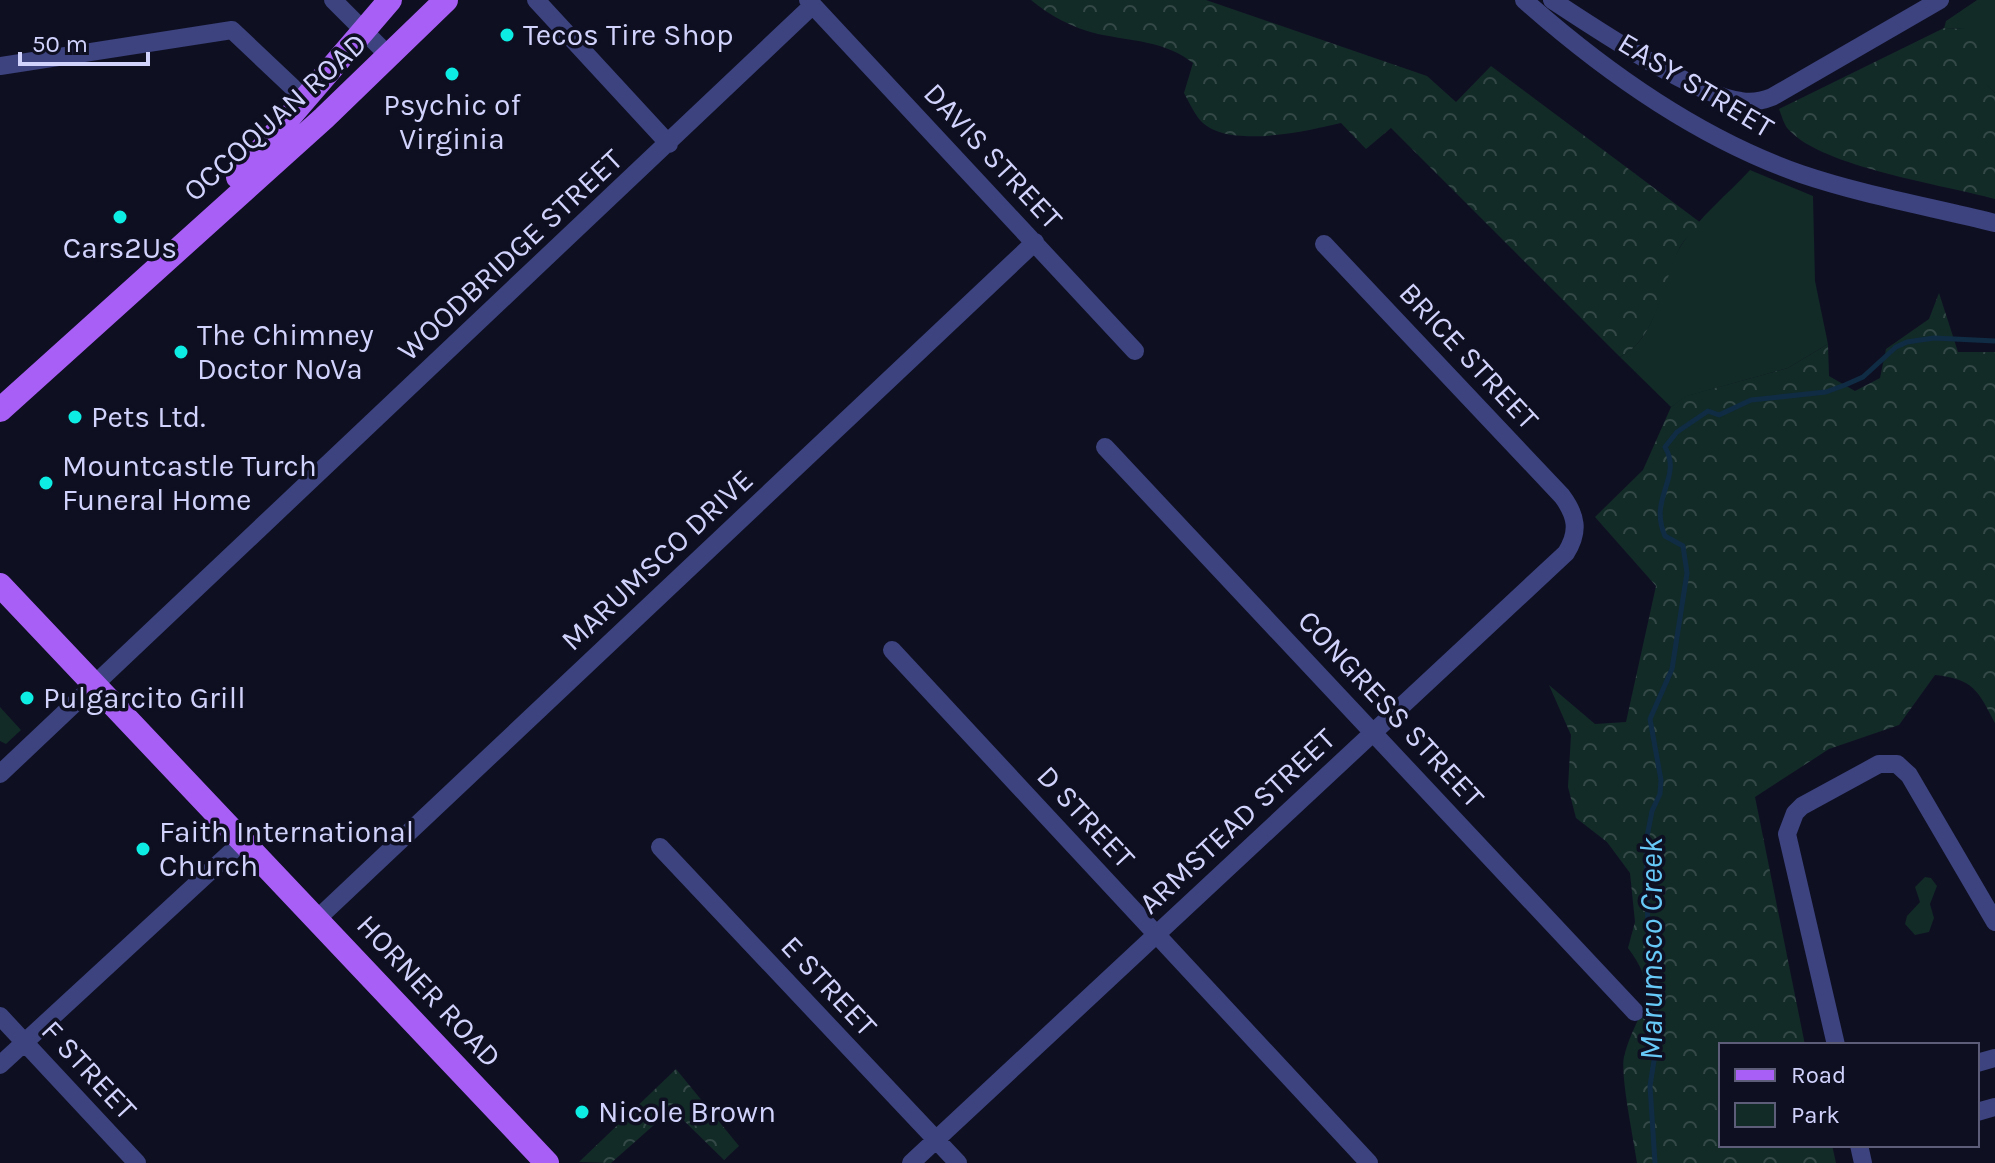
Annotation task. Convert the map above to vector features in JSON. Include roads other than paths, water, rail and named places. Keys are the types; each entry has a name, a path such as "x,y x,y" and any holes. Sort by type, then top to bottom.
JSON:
{"main road":[{"name":"OCCOQUAN ROAD","path":"179,246 390,0"},
{"name":"OCCOQUAN ROAD","path":"0,410 390,57 446,0"},
{"name":"HORNER ROAD","path":"0,585 547,1163"}],"street":[{"path":"333,0 390,57"},
{"path":"536,0 669,144"},
{"name":"EASY STREET","path":"1524,0 1645,93 1745,151 1803,175 1995,223"},
{"path":"1552,0 1699,87 1726,98 1752,102 1772,97 1940,0"},
{"name":"WOODBRIDGE STREET","path":"0,774 669,144 810,3"},
{"name":"DAVIS STREET","path":"810,3 1135,351"},
{"path":"0,66 232,30 305,99"},
{"name":"MARUMSCO DRIVE","path":"317,919 1035,242"},
{"name":"BRICE STREET","path":"1324,244 1571,509"},
{"name":"CONGRESS STREET","path":"1105,447 1635,1012"},
{"name":"ARMSTEAD STREET","path":"911,1163 1566,553 1576,530 1571,509"},
{"name":"D STREET","path":"892,650 1369,1163"},
{"path":"1836,1043 1787,834 1795,813 1802,806 1879,764 1887,762 1904,768 1995,922"},
{"path":"0,1065 243,841"},
{"name":"E STREET","path":"660,847 958,1163"},
{"name":"F STREET","path":"0,1016 137,1163"}],"waterway":[{"name":"Marumsco Creek","path":"1655,1163 1650,1086 1658,1035 1648,934 1646,842 1661,780 1650,719 1672,669 1687,573 1683,546 1665,536 1661,522 1660,510 1670,468 1665,447 1677,432 1708,411 1719,415 1751,400 1826,392 1863,377 1896,347 1907,342 1934,338 1995,341"}],"place":[{"name":"Tecos Tire Shop","path":"507,35"},
{"name":"Psychic of Virginia","path":"452,74"},
{"name":"Cars2Us","path":"120,217"},
{"name":"The Chimney Doctor NoVa","path":"181,352"},
{"name":"Pets Ltd.","path":"75,417"},
{"name":"Mountcastle Turch Funeral Home","path":"46,483"},
{"name":"Pulgarcito Grill","path":"27,698"},
{"name":"Faith International Church","path":"143,849"},
{"name":"Nicole Brown","path":"582,1112"}]}
